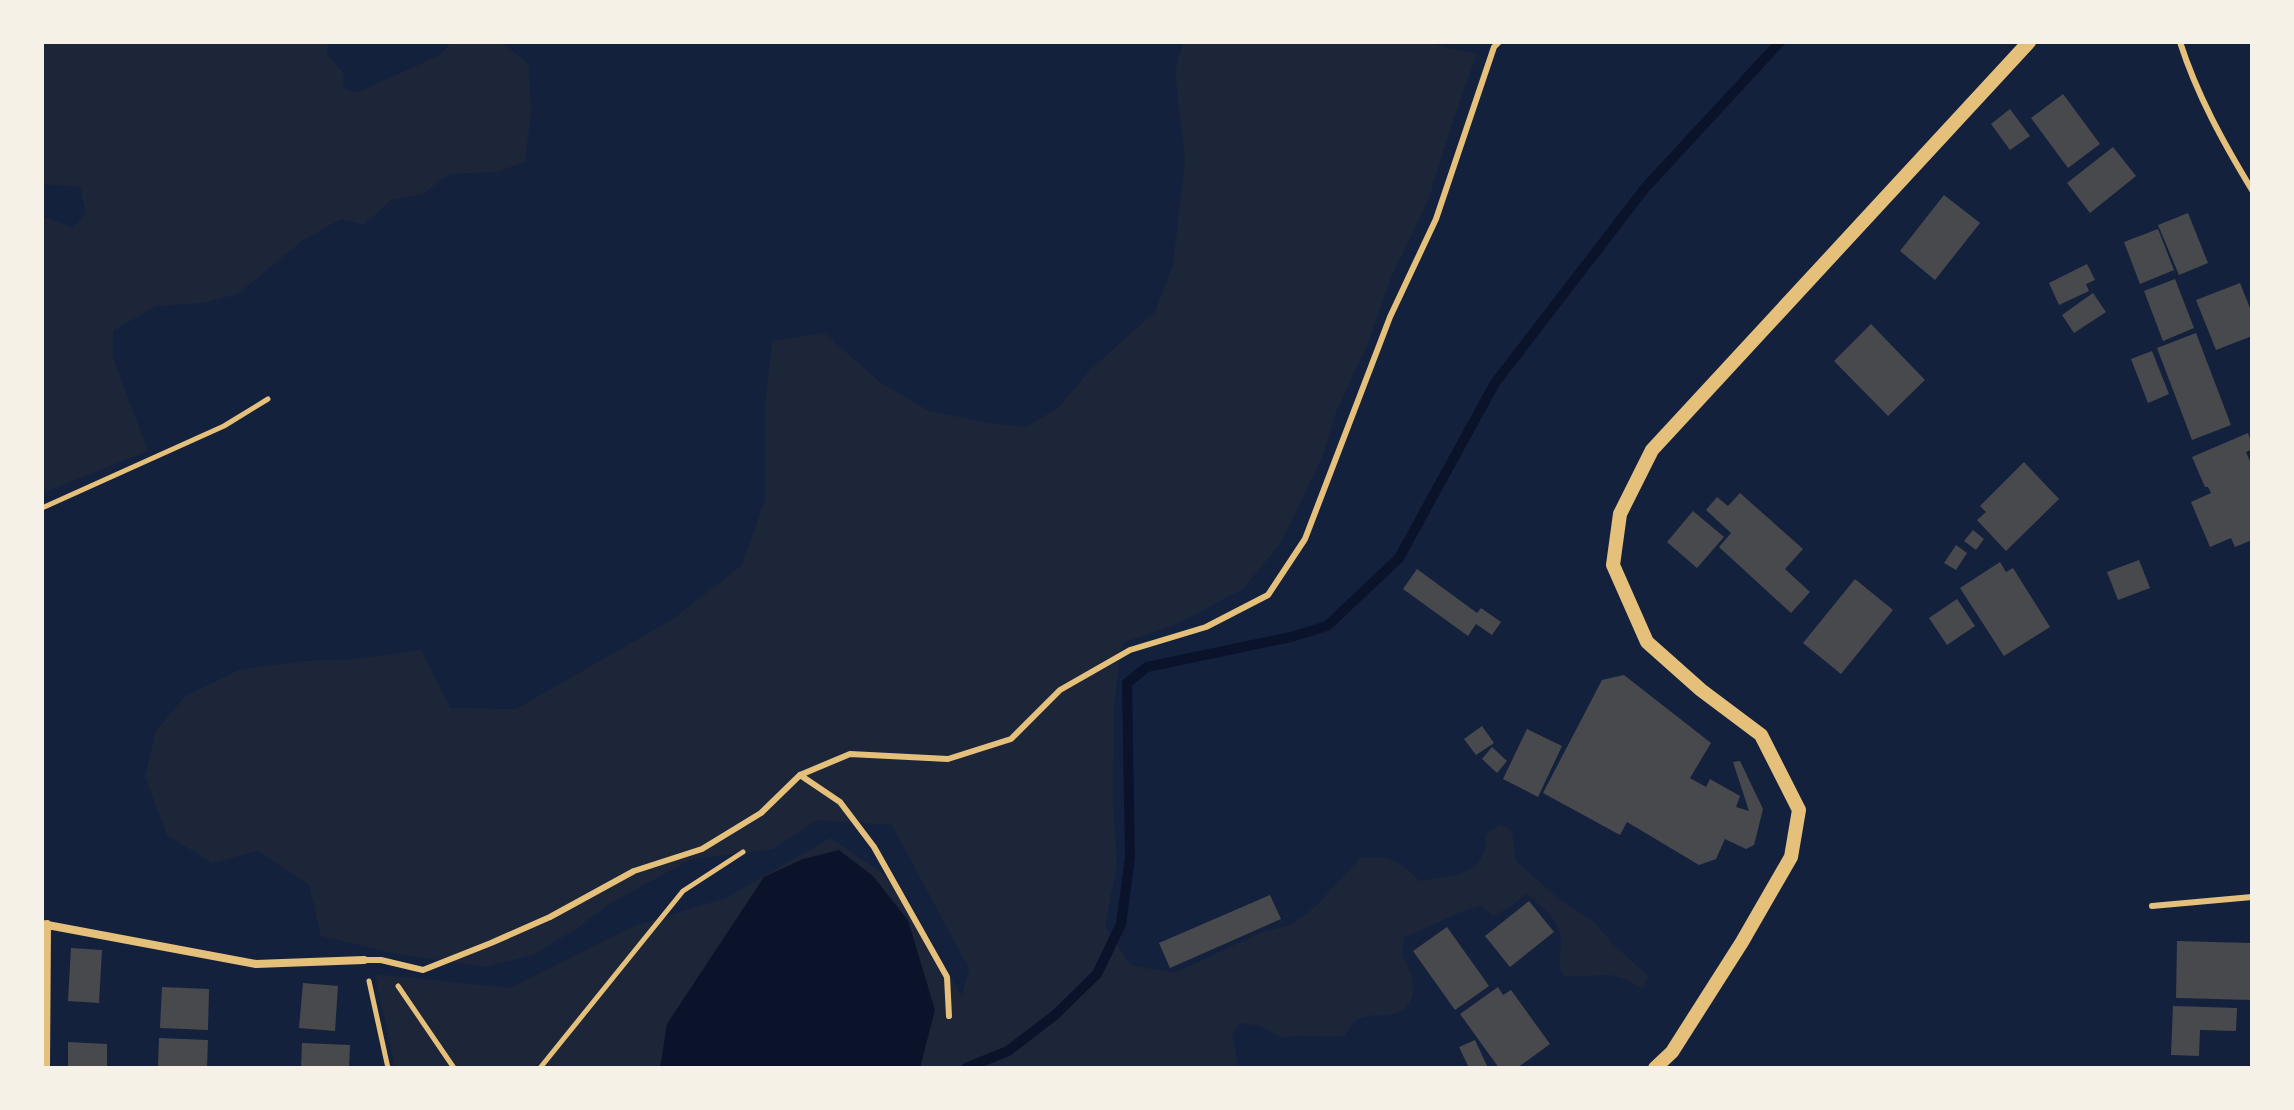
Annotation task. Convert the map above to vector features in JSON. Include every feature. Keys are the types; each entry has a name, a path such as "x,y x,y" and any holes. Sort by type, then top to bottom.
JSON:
{"street":[{"path":"1655,1068 1672,1052 1742,942 1791,857 1799,810 1761,735 1701,690 1647,642 1613,565 1620,514 1652,450 2029,42"},
{"path":"46,1068 45,924 256,964 364,960"}],"lane":[{"path":"364,960 381,960 423,970 437,965 550,917 634,871 702,849 761,813 800,775 850,754 948,759 1011,739 1060,690 1130,650 1206,627 1268,595 1305,539 1390,317 1436,219 1494,47 1499,42"},
{"path":"2180,42 2191,77 2211,120 2252,190"},
{"path":"800,775 840,802 874,847 947,977 949,1016"},
{"path":"2152,906 2252,897"}],"path":[{"path":"42,508 224,426 268,399"},
{"path":"540,1068 683,891 767,836 761,813"},
{"path":"364,960 388,1068"},
{"path":"381,960 454,1068"}],"shaded area":[{"path":"42,42 328,42 327,54 344,74 343,88 356,93 440,55 451,42 502,42 529,65 531,112 525,162 496,172 449,174 423,194 391,200 364,225 341,219 303,240 238,294 203,303 156,306 113,331 113,358 148,451 42,493 42,220 45,217 73,228 86,213 80,187 42,184"},
{"path":"1183,42 1429,42 1477,54 1428,201 1392,275 1368,343 1336,412 1322,458 1280,544 1243,589 1175,625 1122,643 1114,705 1113,802 1117,865 1105,926 1130,965 1174,973 1262,932 1291,925 1316,906 1360,858 1393,860 1420,881 1466,871 1481,858 1486,834 1501,824 1512,832 1516,861 1559,899 1594,922 1648,976 1643,989 1612,976 1563,976 1560,931 1548,913 1526,894 1493,916 1481,906 1404,937 1402,956 1410,971 1413,988 1409,1004 1403,1010 1385,1016 1362,1018 1345,1035 1337,1036 1282,1038 1261,1026 1240,1023 1232,1034 1239,1068 395,1068 375,974 510,988 634,926 726,898 830,838 887,876 962,996 969,969 892,825 817,820 774,849 692,859 609,904 533,955 486,967 397,954 321,936 309,885 258,851 212,863 167,835 145,777 156,731 185,696 239,670 421,650 450,708 516,709 673,619 742,565 765,500 765,406 772,341 824,333 880,382 929,411 1026,427 1059,407 1092,368 1155,312 1173,265 1185,160 1175,72"},
{"path":"839,850 873,876 908,920 935,1010 920,1068 660,1068 667,1024 764,877 803,859"}],"building":[{"path":"2063,94 2100,144 2068,168 2031,118"},
{"path":"2010,109 2030,136 2010,150 1991,124"},
{"path":"2113,147 2136,176 2090,213 2067,183"},
{"path":"1944,195 1980,223 1935,280 1900,251"},
{"path":"2188,213 2208,263 2179,275 2158,225"},
{"path":"2158,229 2174,270 2140,284 2124,242"},
{"path":"2087,264 2095,280 2086,284 2089,291 2059,305 2049,283"},
{"path":"2175,279 2194,328 2163,341 2144,291"},
{"path":"2240,283 2252,313 2252,336 2216,350 2196,300"},
{"path":"2093,293 2106,312 2074,333 2062,315"},
{"path":"1871,324 1925,380 1888,416 1834,361"},
{"path":"2196,333 2231,425 2192,440 2157,348"},
{"path":"2152,351 2169,394 2148,403 2131,359"},
{"path":"2248,433 2252,444 2252,449 2246,452 2252,466 2252,540 2235,547 2231,538 2210,547 2191,502 2211,493 2205,487 2192,457"},
{"path":"2024,462 2059,499 2006,551 1977,520 1986,512 1980,506"},
{"path":"1740,493 1803,549 1785,569 1810,592 1791,613 1719,547 1731,533 1706,510 1717,497 1728,506"},
{"path":"1693,511 1724,537 1697,568 1667,542"},
{"path":"1973,530 1984,539 1976,550 1964,541"},
{"path":"1956,545 1967,553 1956,570 1944,563"},
{"path":"2139,560 2150,588 2118,600 2107,572"},
{"path":"2000,562 2006,572 2013,568 2050,627 2004,656 1960,588"},
{"path":"1417,569 1477,613 1481,608 1501,622 1492,635 1476,624 1468,636 1403,589"},
{"path":"1855,579 1893,610 1841,674 1803,643"},
{"path":"1957,599 1975,626 1947,645 1929,618"},
{"path":"1624,675 1711,743 1690,778 1706,787 1710,779 1740,796 1736,807 1749,811 1733,762 1740,761 1763,809 1754,845 1746,849 1725,839 1716,859 1699,865 1627,822 1620,835 1543,793 1602,680"},
{"path":"1482,726 1494,743 1476,755 1464,739"},
{"path":"1527,729 1562,746 1538,797 1503,779"},
{"path":"1492,747 1507,761 1497,773 1482,759"},
{"path":"1270,895 1281,919 1170,968 1159,943"},
{"path":"1529,901 1554,932 1510,967 1485,936"},
{"path":"1447,927 1489,986 1455,1010 1413,951"},
{"path":"2177,941 2252,943 2252,1000 2176,998"},
{"path":"71,948 102,950 99,1003 68,1001"},
{"path":"303,983 338,986 335,1031 299,1028"},
{"path":"162,987 209,989 208,1030 160,1028"},
{"path":"1498,987 1503,995 1511,990 1550,1044 1517,1068 1499,1068 1460,1014"},
{"path":"2173,1006 2237,1008 2236,1031 2200,1030 2199,1056 2171,1055"},
{"path":"159,1038 208,1040 207,1068 158,1066"},
{"path":"1475,1040 1488,1068 1469,1068 1459,1047"},
{"path":"68,1042 107,1044 107,1068 68,1068"},
{"path":"302,1043 350,1045 349,1068 301,1068"}],"waterway":[{"path":"966,1068 1008,1051 1055,1015 1097,974 1121,924 1130,858 1127,683 1147,667 1291,637 1327,626 1399,558 1495,383 1645,188 1780,42"}]}
